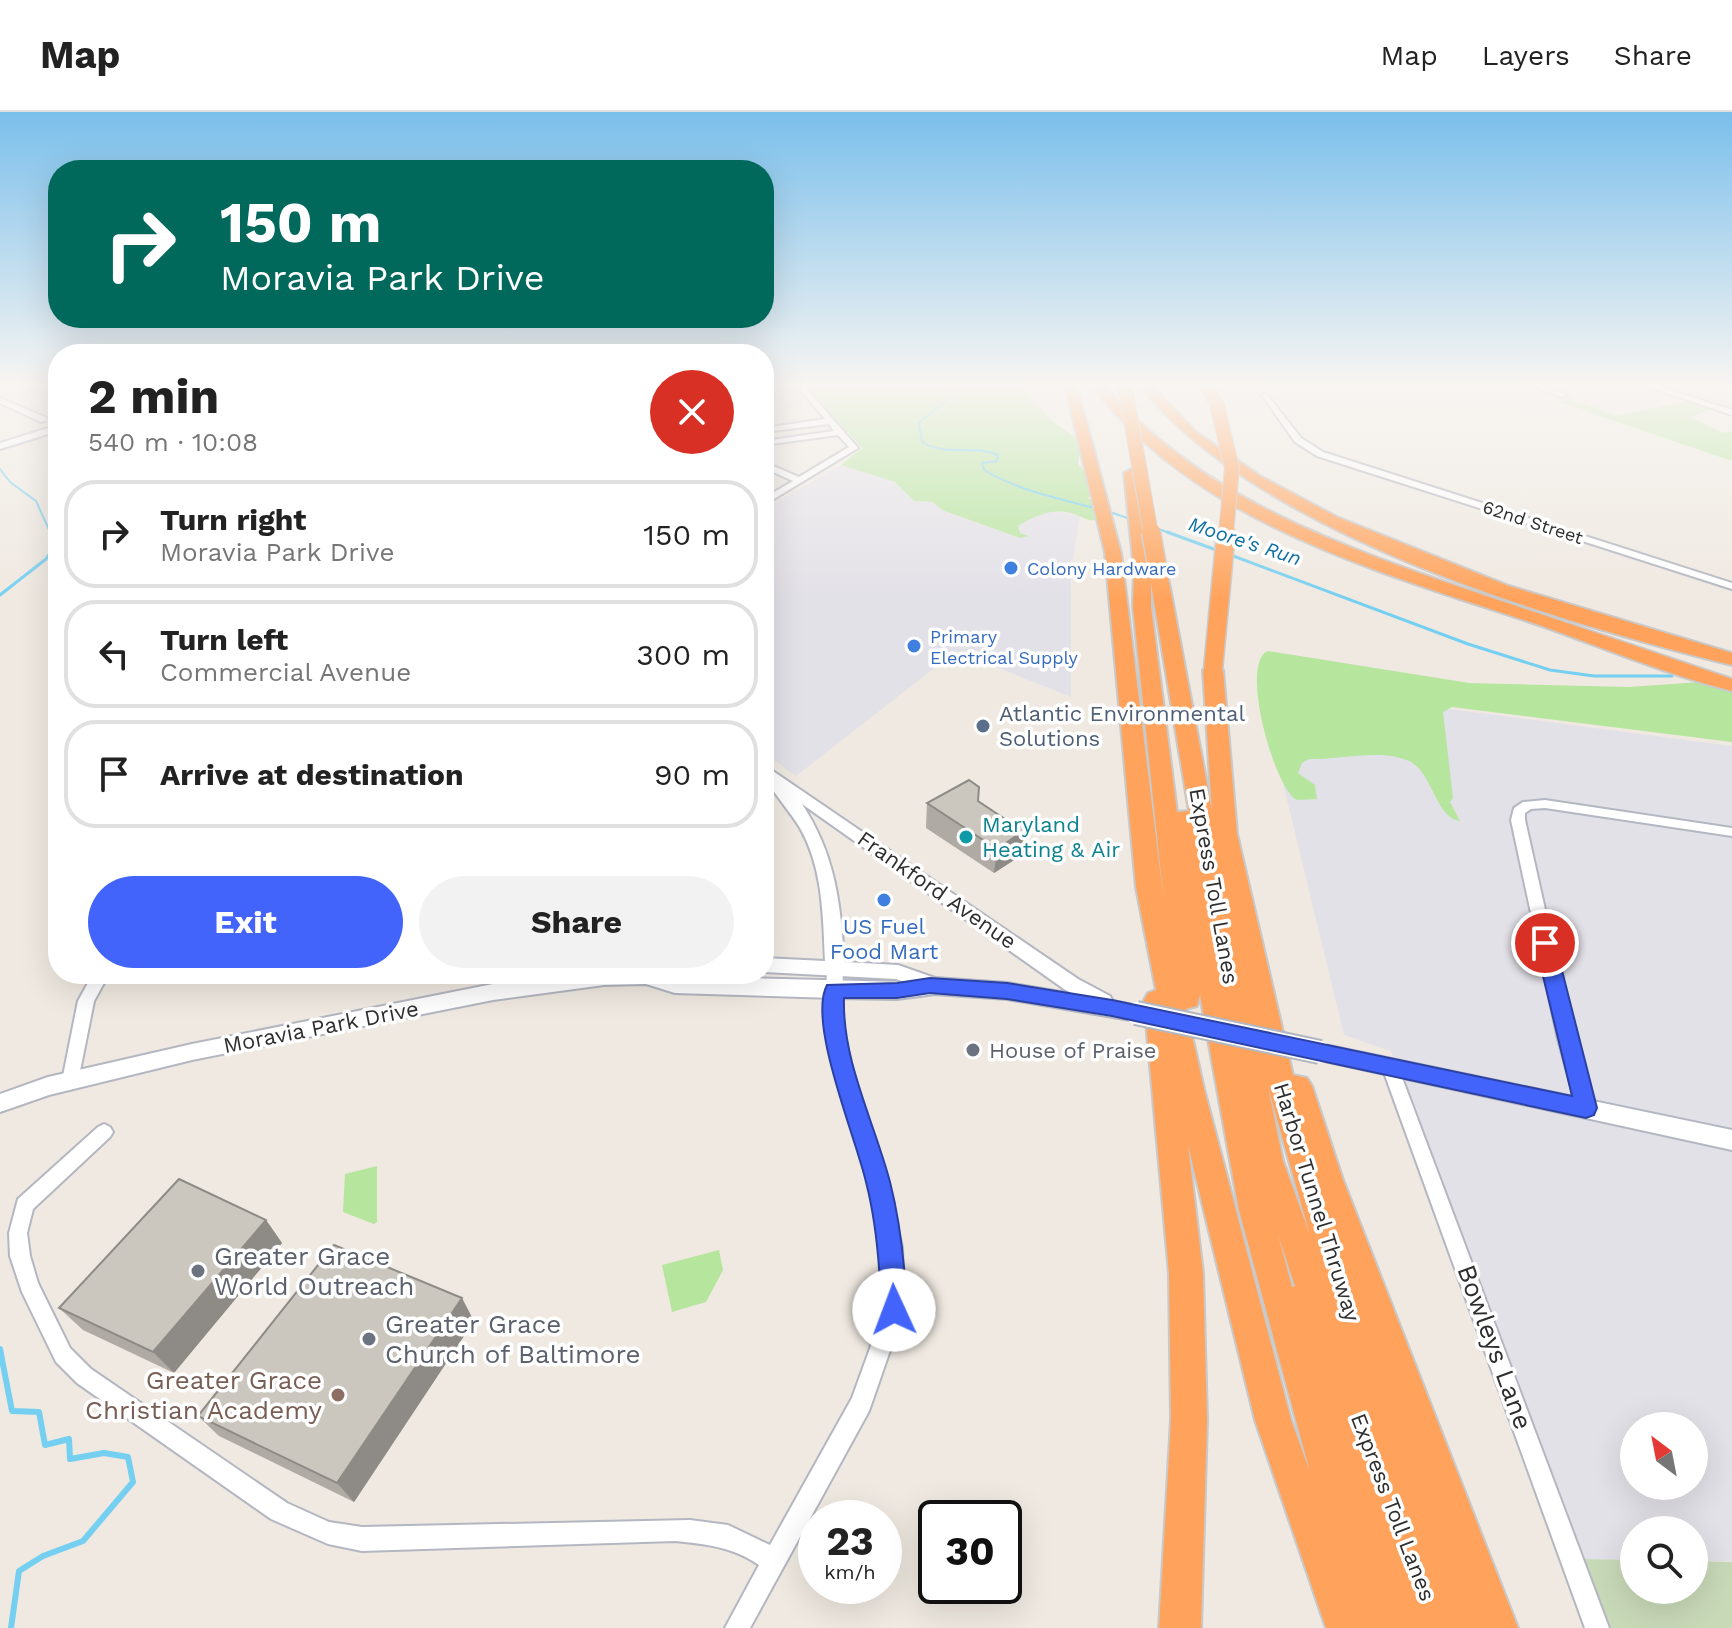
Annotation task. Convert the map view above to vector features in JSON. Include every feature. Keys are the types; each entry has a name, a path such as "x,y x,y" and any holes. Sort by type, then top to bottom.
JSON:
{"highway":[{"path":"1090,457 1107,527 1148,887 1186,1273 1189,1420 1180,1628"},
{"name":"Express Toll Lanes","path":"1129,457 1268,1161 1346,1385 1439,1628"},
{"name":"Express Toll Lanes","path":"1135,457 1151,574 1142,607 1182,969 1227,1238"},
{"path":"1170,457 1212,485 1292,526 1437,584 1732,685"},
{"name":"Express Toll Lanes","path":"1191,457 1307,520 1412,564 1732,678"},
{"path":"1221,457 1283,495 1347,527 1502,588 1732,658"},
{"name":"Harbor Tunnel Thruway","path":"1229,457 1232,468 1213,670 1225,834 1277,1069 1313,1197 1378,1400 1461,1628"},
{"path":"1243,457 1347,515 1484,573 1732,658"},
{"path":"1151,574 1152,607 1223,1056 1250,1186 1302,1385 1380,1628"},
{"path":"1148,887 1189,1089 1273,1420 1347,1628"},
{"path":"1247,943 1264,978 1327,1180 1497,1628"},
{"path":"1268,1161 1273,1203 1300,1300 1405,1628"}],"main road":[{"name":"Frankford Avenue","path":"774,777 1071,984 1112,1008"},
{"path":"774,782 796,807 816,842 832,888 834,980"},
{"path":"816,842 814,817 818,806"},
{"name":"Moravia Park Drive","path":"774,967 897,991 930,985 1007,991 1112,1008 1732,1140"},
{"name":"Moravia Park Drive","path":"774,982 834,980"},
{"name":"Moravia Park Drive","path":"0,1103 70,1081 192,1052 493,992 556,984"},
{"name":"Moravia Park Drive","path":"672,984 707,984"}],"street":[{"path":"774,496 843,457"},
{"name":"62nd Street","path":"1329,457 1732,586"},
{"path":"774,470 800,481"},
{"path":"1586,1108 1566,1039 1518,820 1519,811 1525,806 1545,804 1732,832"},
{"path":"737,1628 861,1403 881,1355 894,1310 892,1247 878,1181 833,1031 834,980"},
{"path":"70,1081 86,1001 95,984"},
{"name":"Bowleys Lane","path":"1390,1067 1597,1628"},
{"path":"104,1132 25,1205 20,1218 20,1256 56,1344 84,1376 279,1511 328,1533 362,1539 675,1530 717,1533 751,1544 774,1562"}],"shaded area":[{"path":"841,465 895,482 914,501 933,502 942,510 1020,538 1018,526 1040,513 1055,511 1080,516 1071,571 1071,697 956,651 796,776 774,760 774,503"},
{"path":"1259,684 1732,746 1732,1561 1708,1561 1708,1516 1620,1516 1620,1560 1584,1559 1391,1051 1344,1035"}],"green space":[{"path":"851,457 1079,457 1078,464 1086,473 1093,493 1088,498 1094,502 1097,520 1071,513 1047,513 1018,526 1020,533 1029,536 1020,538 942,510 933,502 914,501 895,482 841,465"},
{"path":"1268,651 1469,683 1629,687 1700,682 1732,693 1732,742 1452,707 1443,712 1453,798 1450,802 1460,821 1445,812 1417,767 1409,761 1386,755 1309,759 1302,763 1298,773 1315,785 1317,799 1297,800 1288,792 1279,775 1263,727 1257,678 1260,661"},
{"path":"377,1166 377,1222 374,1224 343,1212 345,1174"},
{"path":"719,1250 723,1270 706,1302 672,1312 662,1265"},
{"path":"1584,1559 1620,1560 1620,1604 1708,1604 1708,1561 1732,1562 1732,1628 1610,1628"}],"building":[{"path":"969,780 979,787 978,801 1008,821 1028,823 1028,828 997,849 927,803"},
{"name":"Greater Grace World Outreach","path":"179,1179 266,1220 153,1352 59,1308"},
{"name":"Greater Grace Christian Academy","path":"334,1245 462,1298 337,1483 198,1416"}],"waterway":[{"name":"Moore's Run","path":"998,457 997,461 982,463 984,470 1026,489 1099,509"},
{"path":"0,469 10,482 36,501 48,527"},
{"name":"Moore's Run","path":"1107,511 1133,520"},
{"name":"Moore's Run","path":"1156,528 1172,534"},
{"name":"Moore's Run","path":"1167,532 1219,551"},
{"name":"Moore's Run","path":"1228,554 1468,644 1550,670 1594,676 1672,676"},
{"path":"0,595 48,556"},
{"path":"0,1349 12,1411 39,1412 45,1445 69,1439 70,1459 104,1453 128,1457 133,1482 83,1541 43,1556 19,1571 11,1628"}],"place":[{"name":"Colony Hardware","path":"1011,568"},
{"name":"Primary Electrical Supply","path":"914,646"},
{"name":"Atlantic Environmental Solutions","path":"983,726"},
{"name":"Maryland Heating & Air","path":"966,837"},
{"name":"US Fuel Food Mart","path":"884,900"},
{"name":"House of Praise","path":"973,1050"},
{"name":"Greater Grace World Outreach","path":"198,1271"},
{"name":"Greater Grace Church of Baltimore","path":"369,1339"},
{"name":"Greater Grace Christian Academy","path":"338,1395"}],"route":[{"path":"894,1310 892,1247 878,1181 833,1031 834,990 897,991 930,985 1007,991 1112,1008 1586,1108 1566,1039 1545,943"}]}
